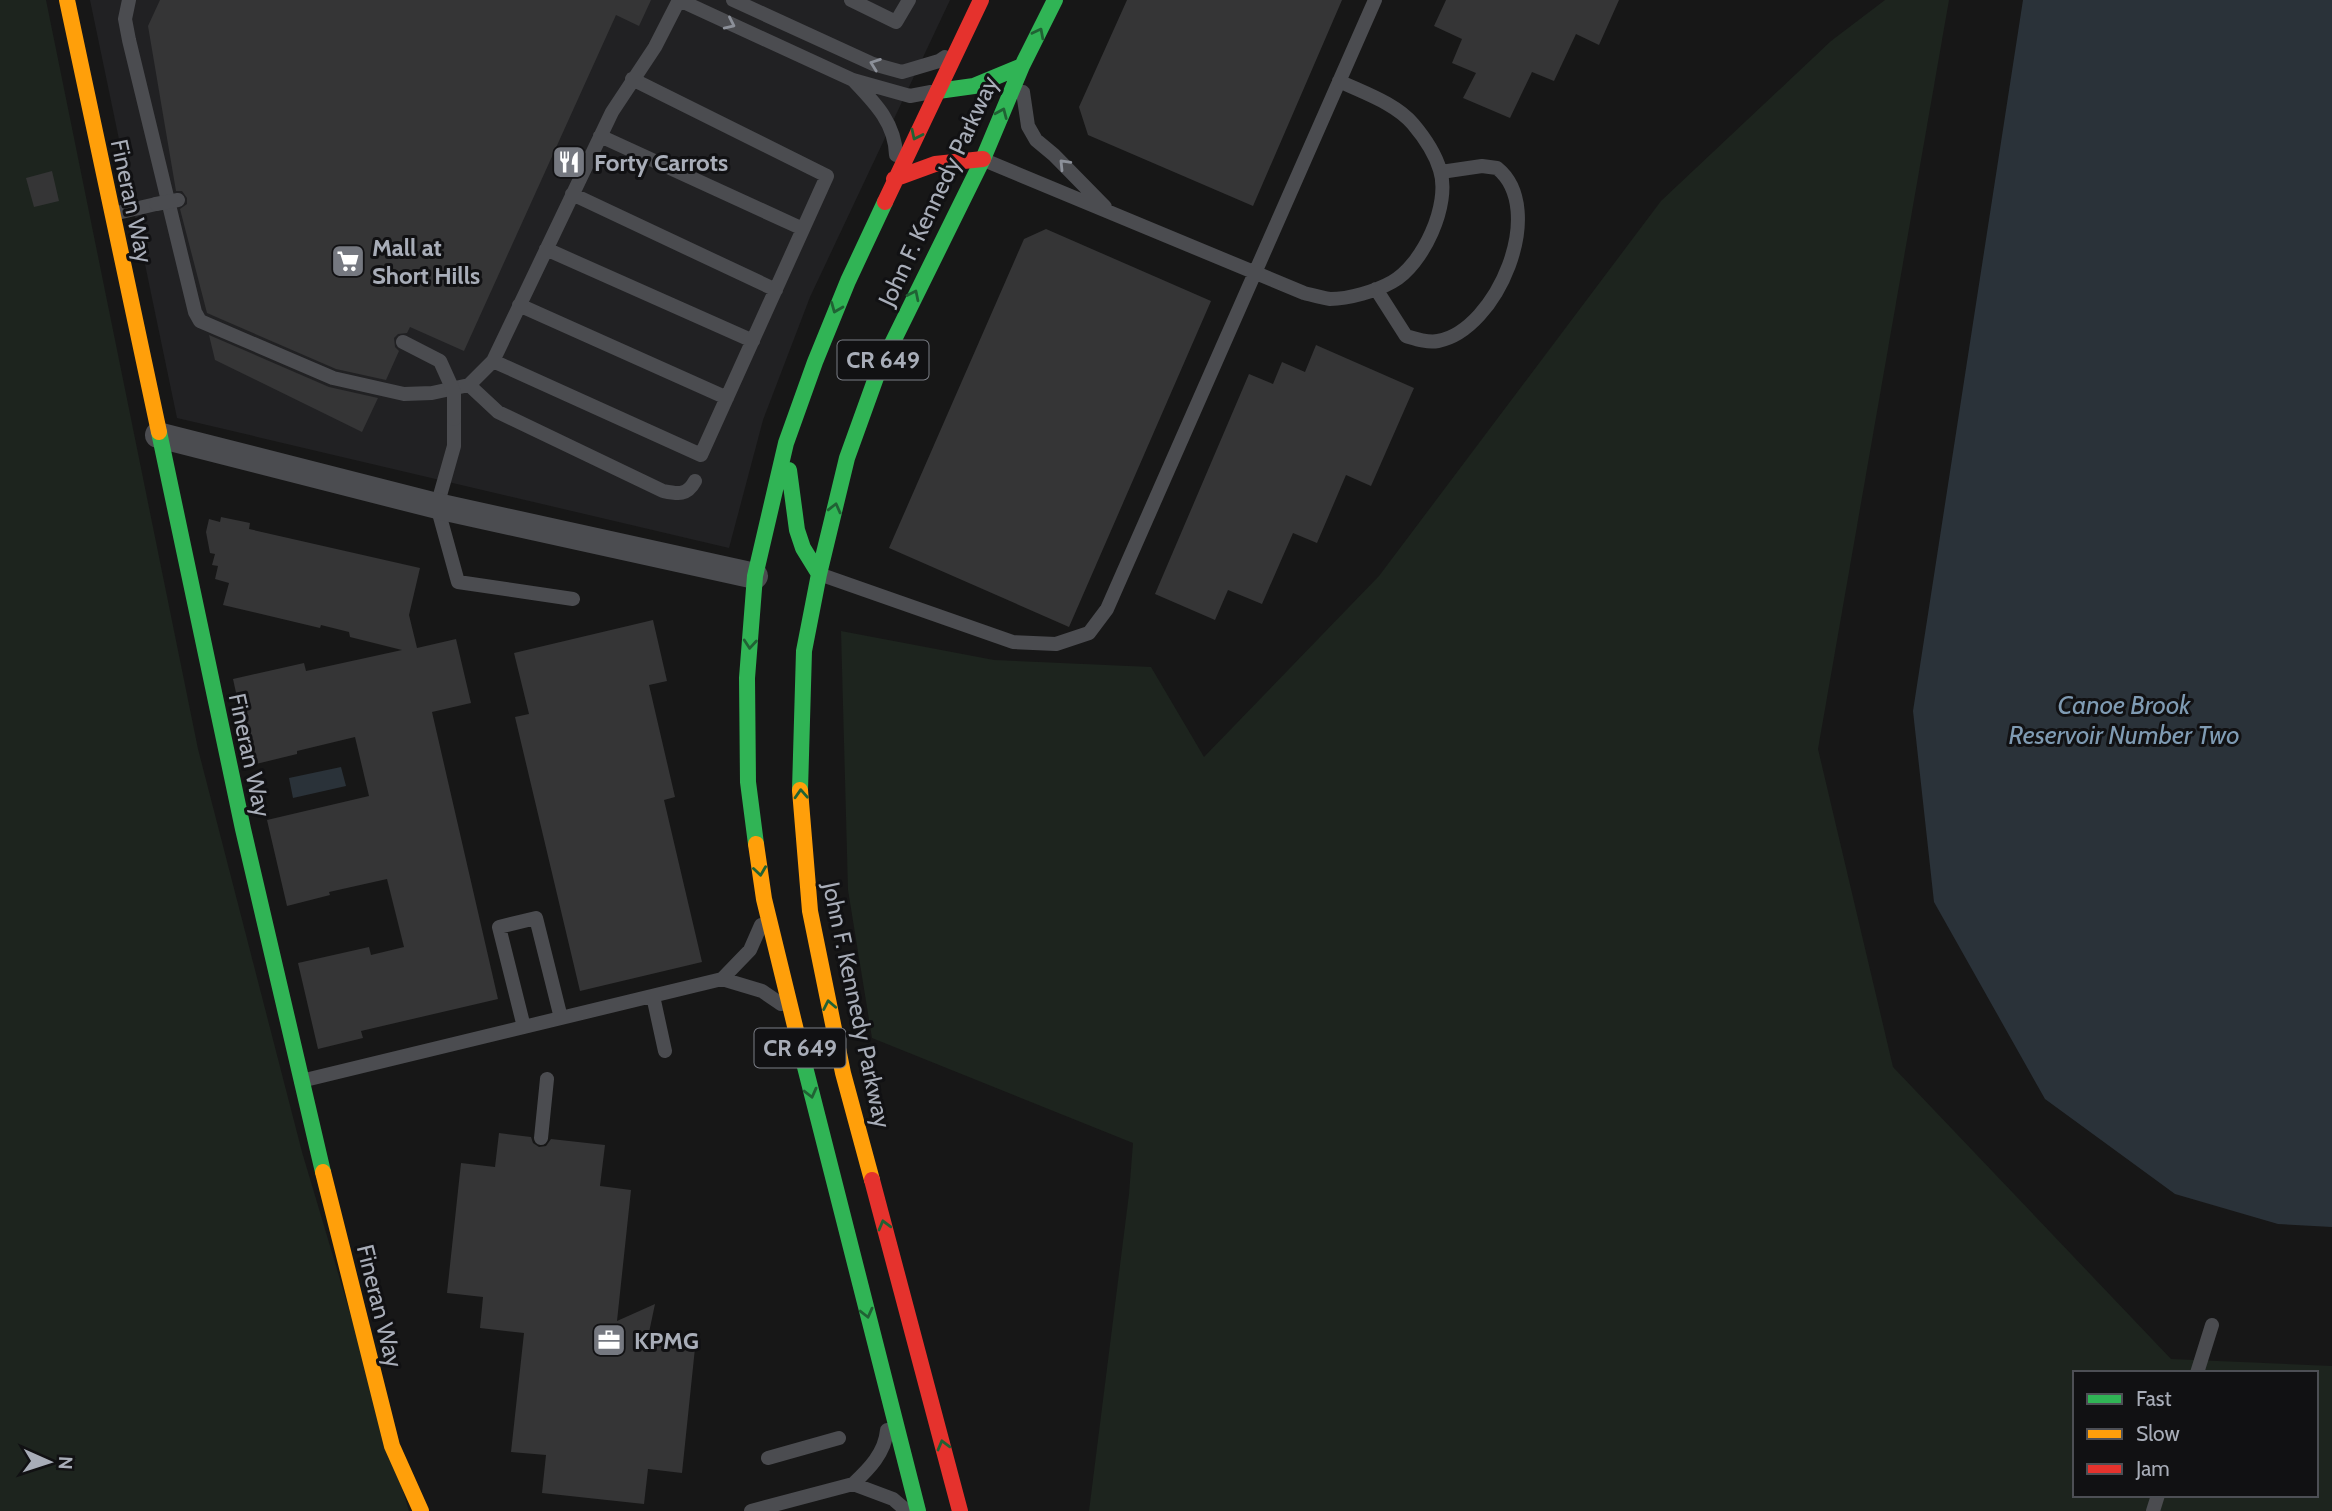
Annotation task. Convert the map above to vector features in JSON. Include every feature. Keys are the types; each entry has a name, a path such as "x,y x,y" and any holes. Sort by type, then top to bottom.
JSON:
{"main road":[{"name":"Fineran Way","path":"67,0 158,435 300,1081 392,1446 421,1511"},
{"name":"John F. Kennedy Parkway","path":"918,1511 767,911 748,782 747,678 786,443 848,281 981,0"},
{"name":"John F. Kennedy Parkway","path":"960,1511 843,1073 810,911 800,790 804,651 819,574 847,458 878,372 983,159 1022,66 1055,0"},
{"path":"938,91 974,86 1022,66"},
{"path":"894,179 935,164 983,159"},
{"path":"786,443 797,530 803,548 819,574"},
{"path":"792,615 804,651"}],"street":[{"path":"158,435 437,506 763,580"}],"lane":[{"path":"129,0 125,19 129,40 194,313 200,321 334,378 404,394 432,393 469,385 493,361 612,112 655,47 679,0 853,80 910,96 938,91"},
{"path":"733,0 873,64 902,72 939,61 960,46"},
{"path":"851,0 897,22 909,0"},
{"path":"819,574 1013,642 1056,644 1089,633 1107,610 1376,0"},
{"path":"1022,66 1028,125 1036,140 1111,213"},
{"path":"493,361 701,455 827,176 632,79"},
{"path":"853,80 883,113 894,134 894,179"},
{"path":"983,159 1304,293 1331,299 1376,289 1399,277 1423,250 1435,227 1441,199 1441,172 1429,145 1412,122 1389,105 1339,81"},
{"path":"600,136 803,229"},
{"path":"1376,289 1406,336 1423,341 1439,341 1474,320 1500,285 1513,256 1517,231 1518,204 1511,183 1497,168 1482,166 1441,172"},
{"path":"572,194 776,290"},
{"path":"111,215 178,200"},
{"path":"546,249 753,341"},
{"path":"520,305 727,397"},
{"path":"403,342 440,361 454,392 454,446 437,506 458,582 573,598"},
{"path":"469,385 498,412 663,491 682,495 690,490 695,481"},
{"path":"722,979 750,950 767,911"},
{"path":"524,1027 499,928 511,924 536,918 561,1018"},
{"path":"300,1081 722,979 762,991 792,1012"},
{"path":"653,996 665,1051"},
{"path":"541,1138 547,1079"},
{"path":"2198,1371 2212,1325"},
{"path":"751,1511 853,1484 872,1465 881,1451 886,1437 890,1401"},
{"path":"768,1458 839,1438"},
{"path":"853,1484 893,1499 907,1511"}],"shaded area":[{"path":"0,0 46,0 198,749 302,1152 409,1511 0,1511"},
{"path":"90,0 950,0 810,297 763,420 729,548 177,418"},
{"path":"1885,0 1949,0 1818,749 1893,1067 2171,1359 2332,1366 2332,1511 1089,1511 1133,1143 872,1038 848,890 841,631 994,660 1151,667 1204,757 1379,576 1661,201 1831,41"}],"water":[{"name":"Canoe Brook Reservoir Number Two","path":"2023,0 2332,0 2332,1227 2278,1224 2175,1194 2045,1099 1934,902 1913,711"},
{"path":"341,767 346,786 293,798 289,778"}],"building":[{"name":"Mall at Short Hills","path":"160,0 651,0 639,26 616,15 464,351 410,327 407,333 398,334 394,338 395,347 399,351 386,380 336,369 207,313 180,209 187,204 187,198 182,191 176,191 148,26"},
{"path":"1127,0 1342,0 1253,206 1088,135 1079,107"},
{"path":"1446,0 1619,0 1599,45 1576,34 1554,81 1532,72 1510,118 1463,98 1476,73 1452,63 1462,39 1434,26"},
{"path":"52,171 59,201 34,207 26,178"},
{"path":"1046,229 1211,301 1069,627 889,548 1024,239"},
{"path":"209,335 329,387 378,398 362,432 215,360"},
{"path":"1316,345 1414,388 1371,486 1346,475 1317,543 1293,533 1262,604 1228,590 1215,620 1155,594 1249,374 1273,384 1282,362 1305,372"},
{"path":"221,517 250,523 249,529 420,568 409,615 417,648 456,639 471,703 432,712 498,999 361,1031 363,1038 318,1049 298,963 369,947 371,955 404,947 387,879 329,892 330,895 287,906 267,820 369,796 355,737 252,765 233,679 304,663 306,671 402,650 350,637 349,632 321,625 320,628 223,605 229,583 215,579 218,566 212,565 215,554 210,553 206,532 209,519 220,522"},
{"path":"653,620 667,681 649,685 675,797 664,800 702,962 580,991 515,717 529,714 514,653"},
{"path":"499,1133 531,1137 533,1143 539,1147 546,1146 551,1139 605,1145 600,1186 631,1190 617,1321 655,1304 647,1342 695,1348 682,1473 648,1469 644,1504 542,1493 546,1455 511,1452 524,1333 480,1328 483,1297 447,1293 461,1163 495,1167"}],"traffic: fast":[{"path":"800,790 804,651 819,574 847,458 878,372 983,159 1022,66 1055,0"},
{"path":"938,91 974,86 1022,66"},
{"path":"756,844 748,782 747,678 755,576 786,443 848,281 885,202"},
{"path":"159,432 243,829 323,1172"},
{"path":"789,470 797,530 803,548 819,574"},
{"path":"803,1059 918,1511"}],"traffic: slow":[{"path":"67,0 159,432"},
{"path":"800,790 810,911 843,1073 872,1180"},
{"path":"756,844 764,899 803,1059"},
{"path":"323,1172 392,1446 421,1511"}],"traffic: jam":[{"path":"885,202 981,0"},
{"path":"894,179 935,164 983,159"},
{"path":"872,1180 960,1511"}],"place":[{"name":"Forty Carrots","path":"569,162"},
{"name":"Mall at Short Hills","path":"348,261"},
{"name":"KPMG","path":"609,1340"}]}
